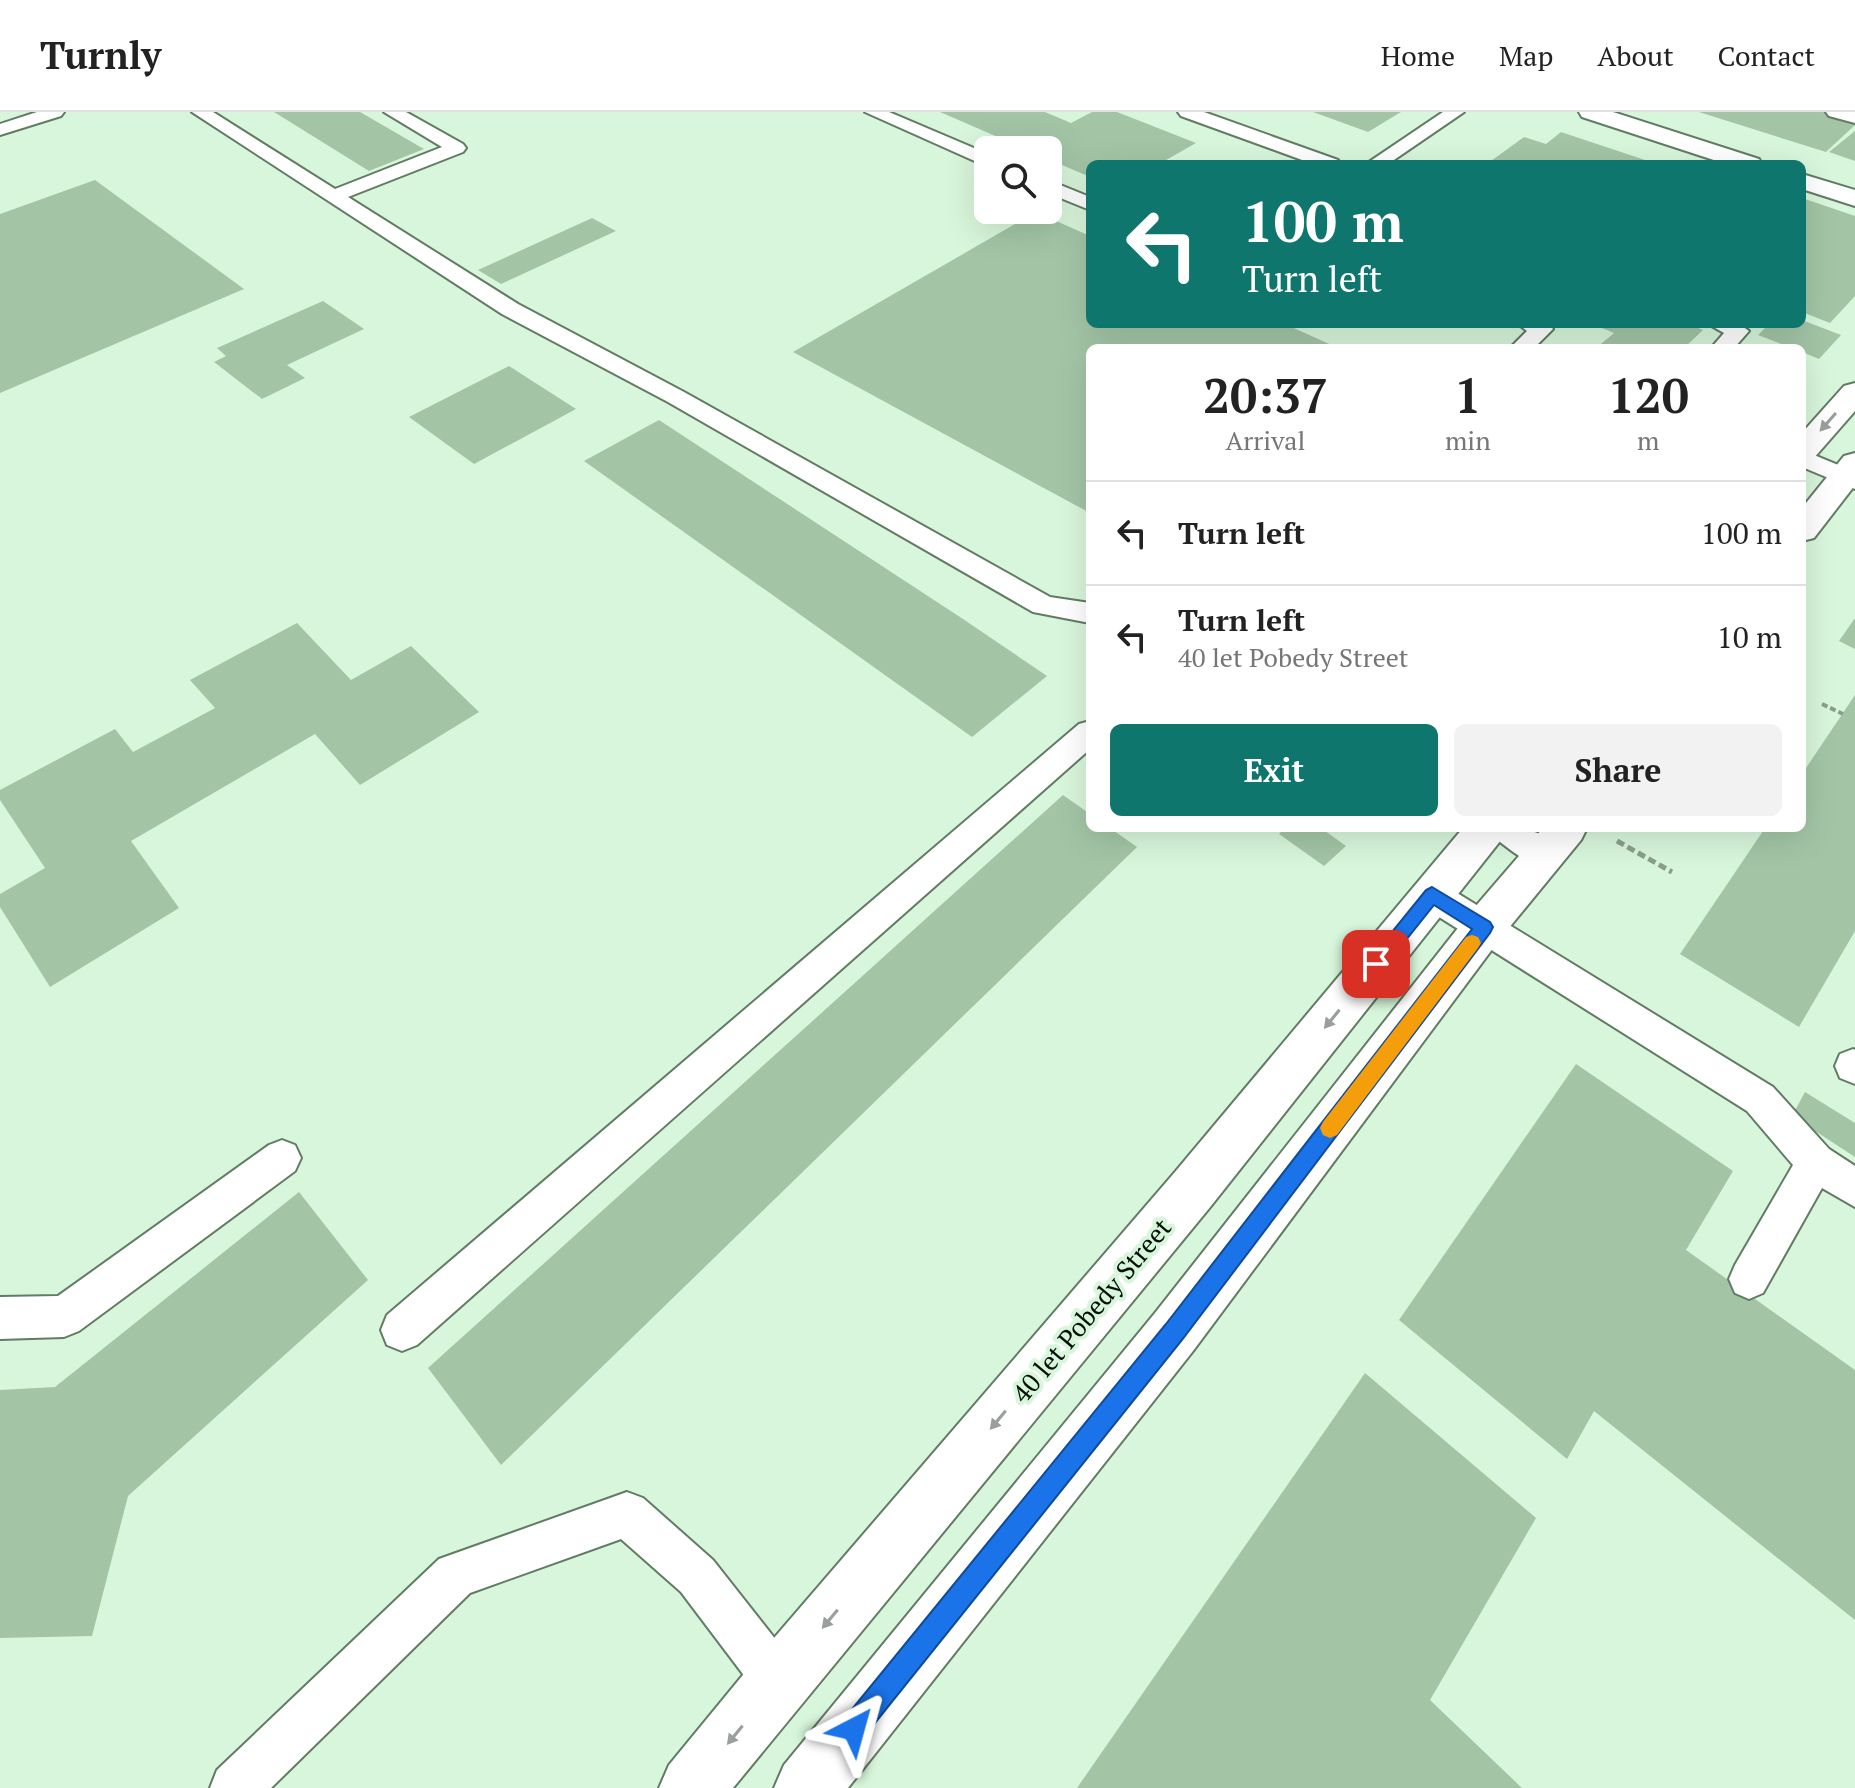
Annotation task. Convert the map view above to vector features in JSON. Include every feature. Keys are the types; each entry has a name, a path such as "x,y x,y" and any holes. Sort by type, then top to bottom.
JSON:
{"main road":[{"path":"1590,112 1738,160"},
{"path":"1806,182 1855,198"},
{"path":"1806,450 1855,392"},
{"path":"1806,525 1852,473"},
{"name":"40 let Pobedy Street","path":"692,1788 778,1681 1193,1189 1484,832"},
{"path":"807,1788 1174,1332 1484,927 1556,841"}],"lane":[{"path":"0,130 55,112"},
{"path":"201,112 510,309 676,397 1043,605 1086,612"},
{"path":"335,196 457,148 393,112"},
{"path":"874,112 974,155"},
{"path":"1187,112 1320,160"},
{"path":"1381,160 1455,112"},
{"path":"1835,112 1855,118"},
{"path":"1062,192 1086,202"},
{"path":"1525,344 1542,329 1539,328"},
{"path":"1726,344 1738,331 1730,328"},
{"path":"1806,456 1852,473"},
{"path":"402,1330 1086,735"},
{"path":"1519,832 1556,841"},
{"path":"1432,895 1760,1099 1816,1162 1855,1188"},
{"path":"0,1318 64,1316 282,1158"},
{"path":"1749,1279 1816,1162"},
{"path":"235,1788 455,1575 627,1514 697,1576 778,1681"}],"path":[{"path":"1822,704 1843,714"},
{"path":"1617,841 1672,872"}],"building":[{"path":"274,112 360,112 424,149 369,171"},
{"path":"940,112 1045,112 1071,123 1092,112 1117,112 1196,143 1166,160 1086,160 1086,175 1062,165 1062,136 996,136"},
{"path":"1313,112 1401,112 1368,132"},
{"path":"1699,112 1823,112 1855,122 1855,125 1826,152"},
{"path":"1855,131 1855,161 1829,152"},
{"path":"1561,132 1645,160 1492,160 1524,137 1546,144"},
{"path":"95,180 244,289 0,393 0,214"},
{"path":"1806,199 1855,216 1855,296 1830,323 1806,314"},
{"path":"592,218 616,231 501,284 478,270"},
{"path":"1015,224 1062,224 1086,234 1086,328 1294,328 1329,344 1086,344 1086,511 793,352"},
{"path":"323,301 364,329 287,365 305,378 262,399 214,362 226,356 217,348"},
{"path":"1806,322 1841,335 1819,359 1806,354 1806,344 1782,344 1758,335 1765,328 1806,328"},
{"path":"1602,328 1703,330 1688,344 1601,344 1614,333"},
{"path":"509,366 576,409 474,464 409,417"},
{"path":"659,420 1047,676 972,737 584,461"},
{"path":"1855,618 1855,649 1839,641"},
{"path":"297,623 351,680 411,646 479,712 360,785 315,734 131,841 179,908 50,987 0,907 0,894 45,868 0,800 0,790 115,729 133,752 215,708 190,680"},
{"path":"1855,695 1855,931 1799,1027 1680,954 1762,832 1806,832 1806,768"},
{"path":"1063,795 1086,811 1086,832 1116,832 1137,847 501,1465 428,1368"},
{"path":"1327,832 1346,846 1324,866 1279,834"},
{"path":"1576,1064 1733,1171 1686,1250 1855,1370 1855,1620 1594,1411 1567,1459 1399,1320"},
{"path":"1805,1092 1855,1123 1855,1157 1792,1116"},
{"path":"299,1192 368,1280 128,1496 92,1636 0,1638 0,1390 55,1387"},
{"path":"1365,1373 1536,1518 1430,1700 1522,1788 1077,1788"}],"slow traffic":[{"path":"1330,1128 1472,943"}],"route":[{"path":"854,1729 1174,1332 1484,927 1432,895 1376,964"}]}
